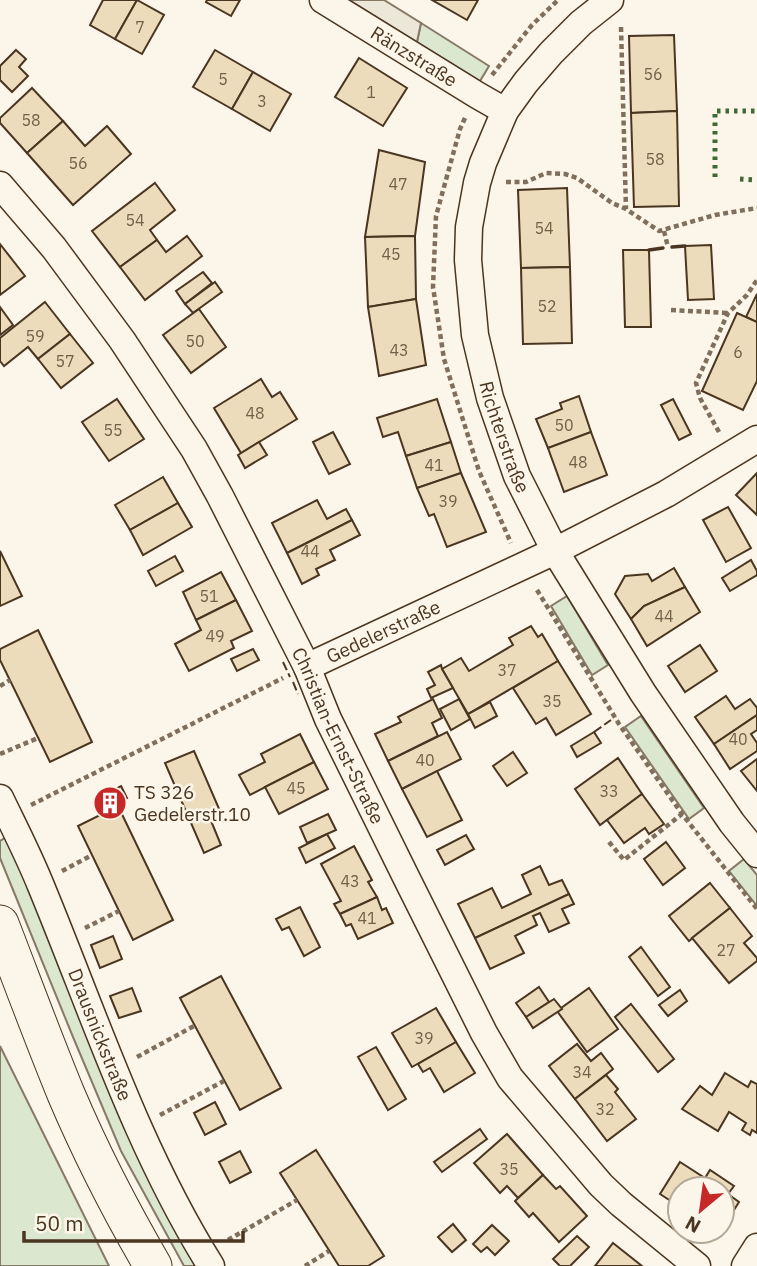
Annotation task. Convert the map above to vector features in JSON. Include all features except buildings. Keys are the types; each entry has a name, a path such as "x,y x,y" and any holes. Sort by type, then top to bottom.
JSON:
{"main road":[{"path":"0,924 77,1119 153,1266"}],"street":[{"name":"Ränzstraße","path":"323,0 506,111"},
{"name":"Richterstraße","path":"615,7 581,23 526,82 506,111 483,163 469,227 468,260 475,335 490,398 517,476 555,551 643,693 732,823 757,854"},
{"name":"Christian-Ernst-Straße","path":"0,185 74,275 122,340 181,429 220,496 307,667 328,719 406,877 484,1033 510,1078 601,1185 697,1266"},
{"name":"Gedelerstraße","path":"307,667 555,551 666,494 757,439"},
{"name":"Drausnickstraße","path":"4,807 40,884 138,1126 173,1199 215,1256"},
{"path":"745,1266 757,1247"}],"path":[{"path":"615,7 626,208"},
{"path":"477,183 526,182 546,173 565,174 577,178 659,231 715,215 757,208"},
{"path":"664,231 668,247"},
{"path":"732,454 700,398 696,383 728,313 747,295 757,280"},
{"path":"671,310 728,313"},
{"name":"Gedelerstraße","path":"4,807 284,677 292,679 307,667"},
{"path":"0,686 10,680"},
{"path":"0,754 38,738"},
{"path":"609,842 624,860 682,814"},
{"path":"52,876 92,855"},
{"path":"75,932 119,911"},
{"path":"127,1063 194,1026"},
{"path":"151,1120 224,1082"},
{"path":"215,1256 297,1200"},
{"path":"305,1266 329,1251"}],"green space":[{"path":"421,23 489,66 480,81 417,42"},
{"path":"567,596 608,665 592,675 551,606"},
{"path":"641,716 704,808 689,819 625,727"},
{"path":"10,835 199,1266 184,1266 121,1151 0,858 0,841"},
{"path":"744,859 757,875 757,906 729,871"},
{"path":"0,1046 109,1266 0,1266"}],"shaded area":[{"path":"349,0 384,0 421,23 417,42"}],"hedge":[{"path":"715,177 715,111 757,111"},
{"path":"740,179 757,180"}],"fence":[{"path":"283,662 290,677"},
{"path":"293,682 298,694"},
{"path":"594,732 611,720"}],"wall":[{"path":"672,247 685,246"},
{"path":"649,250 663,248"}],"place":[{"name":"TS 326 Gedelerstr.10","path":"110,803"}]}
